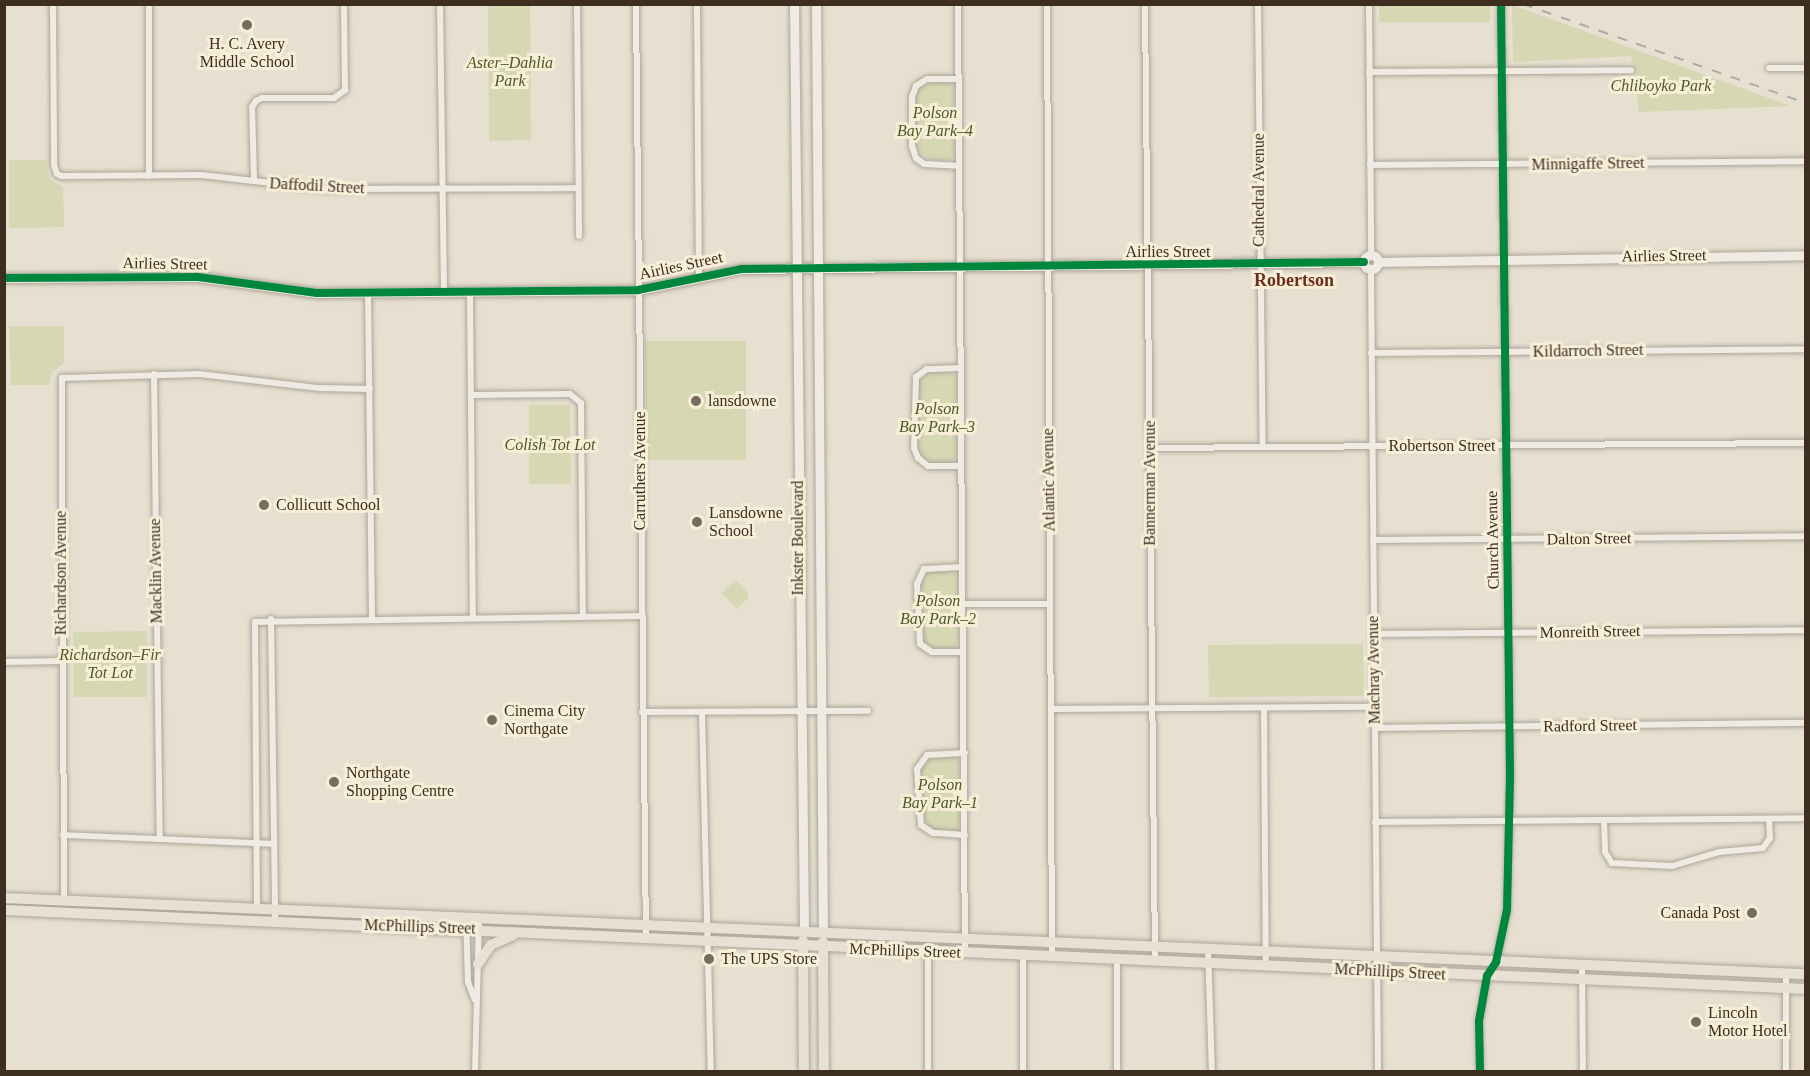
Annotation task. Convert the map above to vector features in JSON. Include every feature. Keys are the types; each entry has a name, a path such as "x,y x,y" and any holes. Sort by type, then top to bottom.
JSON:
{"main road":[{"name":"Inkster Boulevard","path":"794,4 804,1071"},
{"name":"Inkster Boulevard","path":"816,4 824,1071"},
{"name":"Airlies Street","path":"4,278 198,277 317,293 638,290 669,286 699,275 741,269 1260,266 1504,258 1806,255"},
{"name":"McPhillips Street","path":"4,898 646,923 823,933 1208,947 1377,957 1806,974"},
{"name":"McPhillips Street","path":"4,910 466,929 1211,965 1806,989"},
{"path":"478,964 491,945 520,932"}],"street":[{"name":"Daffodil Street","path":"53,4 57,174 202,175 323,189 579,188"},
{"path":"149,4 149,176"},
{"path":"254,181 252,107 256,101 262,98 334,98 345,90 344,4"},
{"path":"440,4 444,292"},
{"path":"577,4 579,236"},
{"name":"Carruthers Avenue","path":"636,4 646,938"},
{"path":"697,4 699,275"},
{"path":"958,4 965,953"},
{"name":"Atlantic Avenue","path":"1047,4 1052,956"},
{"name":"Bannerman Avenue","path":"1145,4 1155,962"},
{"name":"Cathedral Avenue","path":"1258,4 1263,447"},
{"name":"Machray Avenue","path":"1369,4 1378,1071"},
{"name":"Church Avenue","path":"1480,1071 1479,1021 1487,976 1496,962 1507,915 1509,820 1501,4"},
{"path":"1768,68 1806,68"},
{"path":"1369,72 1631,70"},
{"path":"958,79 927,79 916,86 912,97 912,147 916,158 924,164 958,166"},
{"name":"Minnigaffe Street","path":"1370,165 1806,161"},
{"path":"368,292 372,620"},
{"path":"470,292 473,618"},
{"name":"Kildarroch Street","path":"1371,353 1806,349"},
{"path":"960,368 927,369 916,377 914,448 918,458 928,466 961,466"},
{"path":"154,374 200,374 319,388 370,388"},
{"name":"Richardson Avenue","path":"64,912 61,661 62,378 154,374"},
{"name":"Macklin Avenue","path":"154,374 160,839"},
{"path":"471,395 570,394 581,403 583,616"},
{"name":"Robertson Street","path":"1150,448 1806,443"},
{"name":"Dalton Street","path":"1373,540 1806,536"},
{"path":"962,567 932,567 919,575 916,584 920,644 932,652 963,652"},
{"path":"963,604 1050,604"},
{"path":"257,921 253,627 261,619 372,620 641,616"},
{"path":"271,619 275,921"},
{"name":"Monreith Street","path":"1374,634 1806,630"},
{"path":"4,662 61,661"},
{"path":"1051,709 1375,707"},
{"path":"1264,708 1266,966"},
{"path":"642,712 868,711"},
{"path":"702,712 705,926 710,941 711,1071"},
{"name":"Radford Street","path":"1375,728 1806,723"},
{"path":"964,753 927,755 917,770 921,825 933,833 964,835"},
{"path":"1376,822 1806,818"},
{"path":"1604,820 1605,852 1612,863 1672,866 1719,852 1763,848 1770,838 1769,819"},
{"path":"63,835 274,844"},
{"path":"466,916 468,982 475,1000"},
{"path":"475,1071 475,1000 479,916"},
{"path":"1208,947 1211,965 1212,1071"},
{"path":"928,952 928,1071"},
{"path":"1023,956 1023,1071"},
{"path":"1117,960 1118,1071"},
{"path":"1582,965 1583,1071"},
{"path":"1786,974 1786,1071"}],"green space":[{"name":"Aster–Dahlia Park","path":"488,5 530,5 531,140 489,141"},
{"path":"1379,5 1490,5 1490,22 1379,22"},
{"name":"Chliboyko Park","path":"1512,5 1791,106 1639,112 1631,56 1513,62"},
{"name":"Polson Bay Park–4","path":"948,82 954,87 955,154 951,160 930,160 917,150 916,94 927,83"},
{"path":"9,160 46,160 50,180 63,187 64,227 9,228"},
{"path":"9,326 64,326 64,363 53,371 49,385 11,385"},
{"name":"lansdowne","path":"645,341 746,341 746,460 646,460"},
{"name":"Polson Bay Park–3","path":"950,371 956,376 956,457 952,463 932,463 918,453 918,383 929,372"},
{"name":"Colish Tot Lot","path":"529,405 570,405 571,484 529,484"},
{"name":"Polson Bay Park–2","path":"951,570 958,575 958,642 954,649 933,649 920,638 919,587 922,578 930,571"},
{"path":"735,580 748,592 748,598 737,609 722,593"},
{"name":"Richardson–Fir Tot Lot","path":"147,631 147,697 74,697 73,632"},
{"path":"1363,644 1364,696 1209,697 1208,645"},
{"name":"Polson Bay Park–1","path":"953,756 959,761 960,824 956,831 935,831 922,820 921,768 932,758"}],"railway":[{"path":"1523,4 1806,103"}],"cycle path":[{"path":"1480,1072 1479,1021 1487,976 1496,962 1507,910 1510,774 1501,4"},
{"path":"4,278 198,277 317,293 638,290 741,269 1364,262"}],"place":[{"name":"H. C. Avery Middle School","path":"247,25"},
{"name":"lansdowne","path":"696,401"},
{"name":"Collicutt School","path":"264,505"},
{"name":"Lansdowne School","path":"697,522"},
{"name":"Cinema City Northgate","path":"492,720"},
{"name":"Northgate Shopping Centre","path":"334,782"},
{"name":"Canada Post","path":"1752,913"},
{"name":"The UPS Store","path":"709,959"},
{"name":"Lincoln Motor Hotel","path":"1696,1022"}],"district":[{"name":"Robertson","path":"1294,280"}]}
